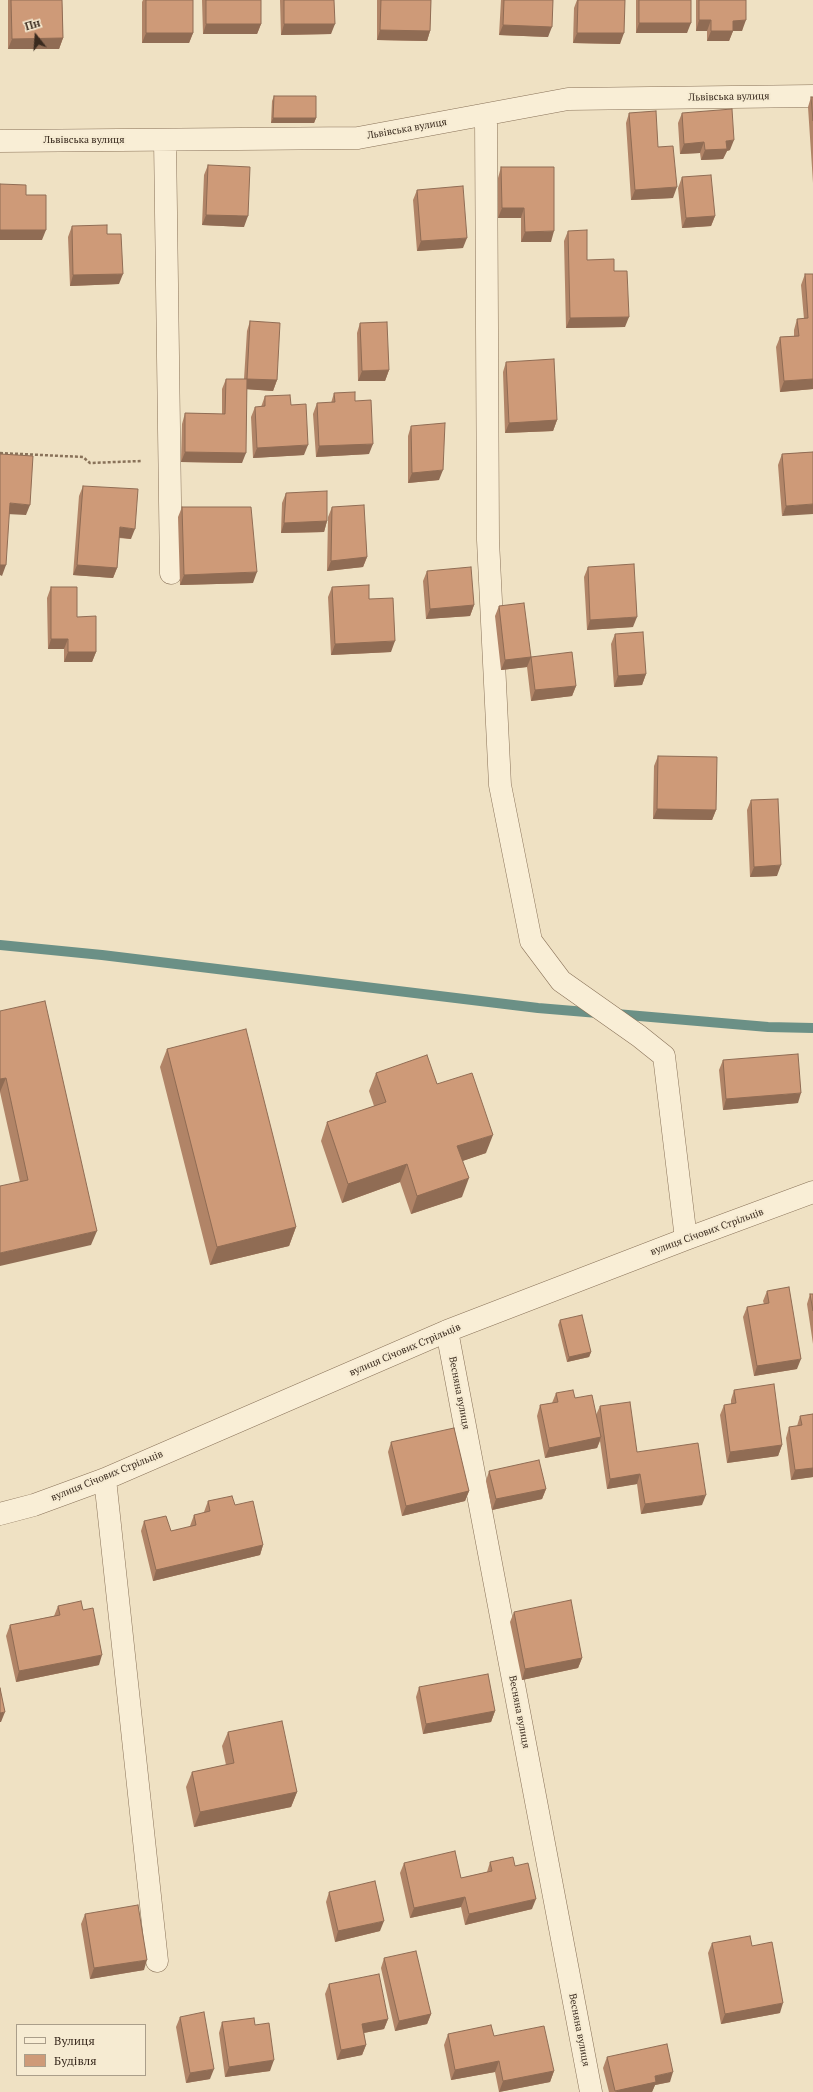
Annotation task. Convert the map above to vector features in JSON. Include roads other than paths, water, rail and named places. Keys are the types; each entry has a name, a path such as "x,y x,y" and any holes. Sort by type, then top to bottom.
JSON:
{"street":[{"name":"Львівська вулиця","path":"0,141 358,138 568,99 813,96"},
{"path":"486,115 488,540 500,785 531,942 560,981 639,1036 664,1056 686,1239"},
{"path":"165,140 171,573"},
{"name":"вулиця Січових Стрільців","path":"0,1514 34,1505 105,1479 447,1331 813,1192"},
{"name":"Весняна вулиця","path":"447,1331 591,2092"},
{"path":"105,1479 156,1961"}],"waterway":[{"path":"0,945 102,955 538,1008 598,1013"},
{"path":"616,1014 768,1027 813,1028"}]}
